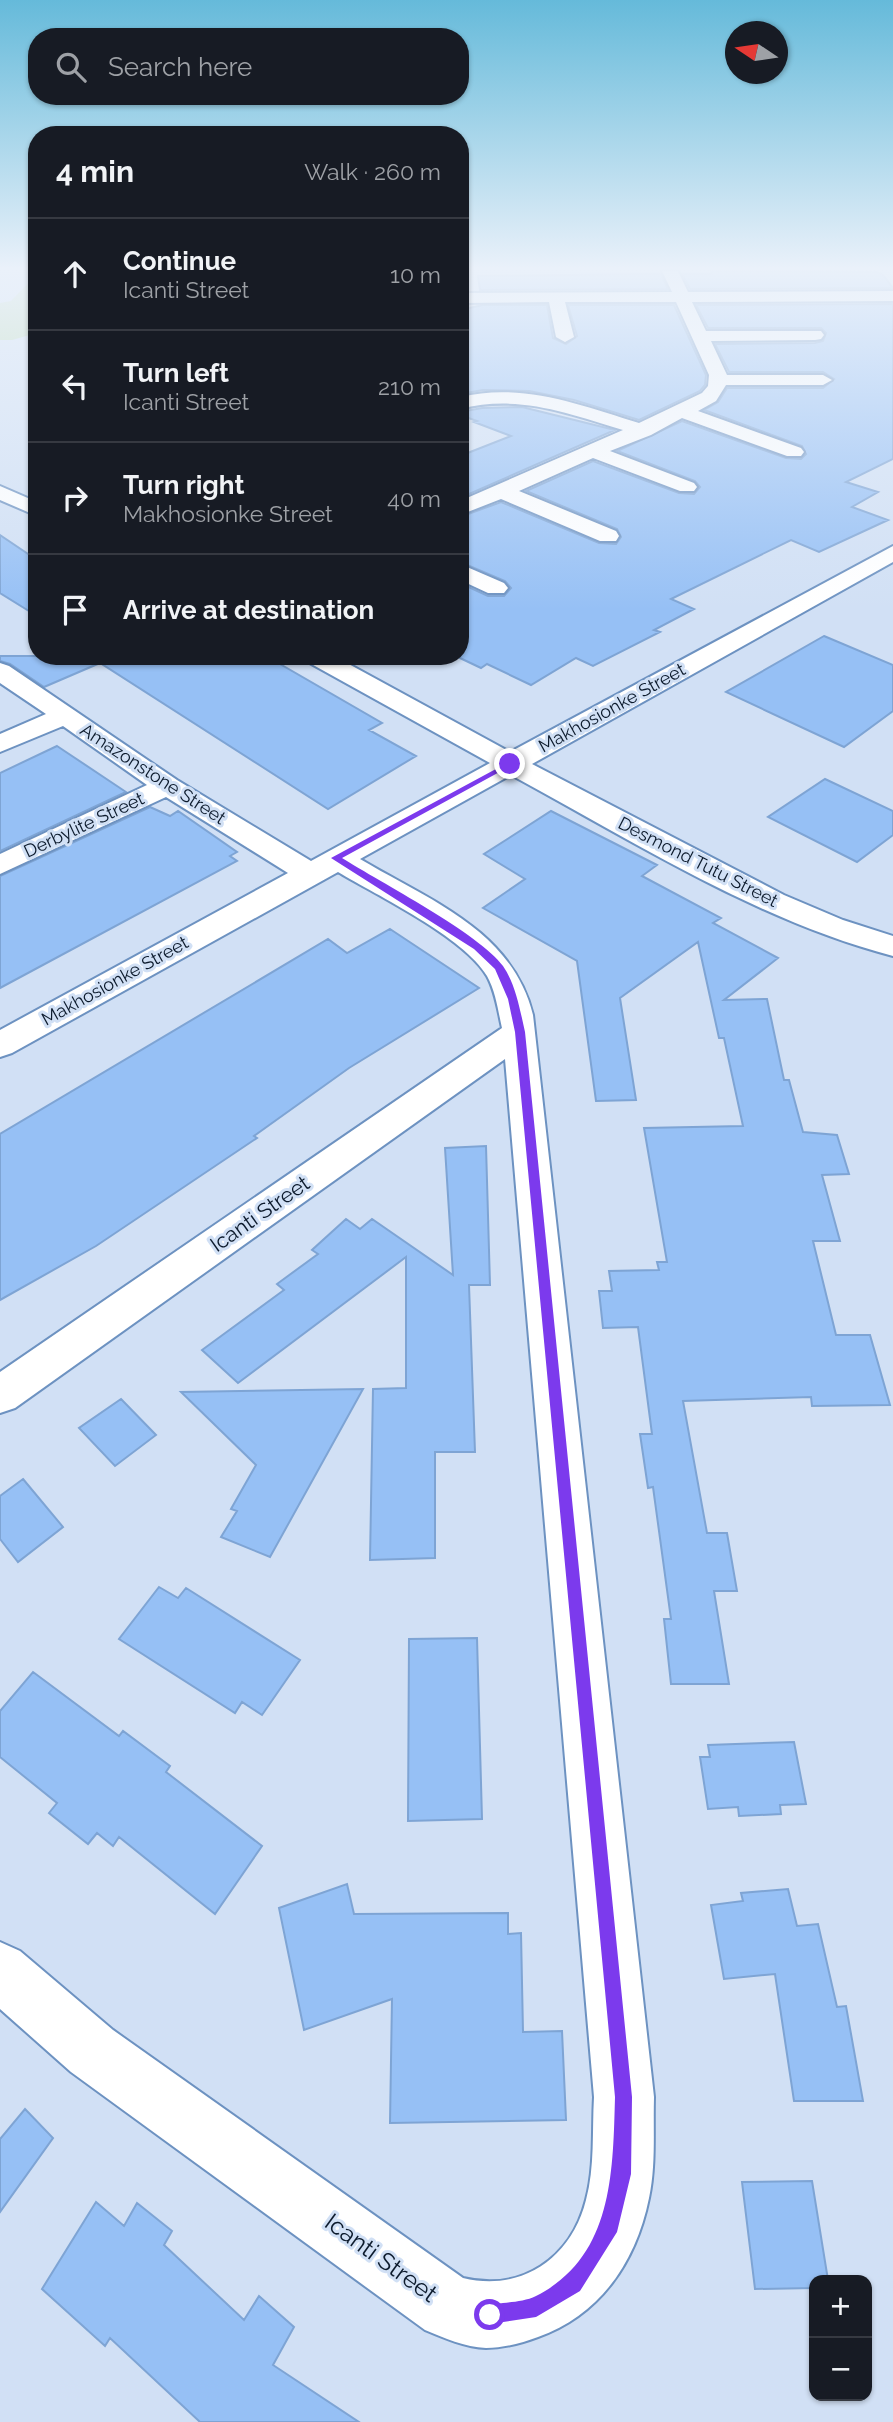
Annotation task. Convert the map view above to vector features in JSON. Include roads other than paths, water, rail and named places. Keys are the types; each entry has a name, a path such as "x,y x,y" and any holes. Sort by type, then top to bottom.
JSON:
{"street":[{"path":"469,505 644,431 709,397 717,384"},
{"path":"469,401 490,396 526,397 644,431"},
{"path":"682,412 794,453"},
{"path":"594,452 687,486"},
{"path":"501,491 608,536"},
{"path":"0,492 28,506"},
{"name":"Makhosionke Street","path":"0,1045 893,554"},
{"path":"469,575 496,588"},
{"name":"Desmond Tutu Street","path":"331,665 510,764 760,895 814,921 893,946"},
{"name":"Amazonstone Street","path":"0,671 167,786 322,866"},
{"path":"0,744 64,716"},
{"name":"Derbylite Street","path":"0,865 167,786"},
{"name":"Icanti Street","path":"0,1971 92,2051 448,2307 490,2315 536,2307 573,2285 595,2255 611,2226 622,2174 624,2097 520,1032 513,999 499,968 477,947 322,866"},
{"name":"Icanti Street","path":"0,1395 520,1032"}]}
